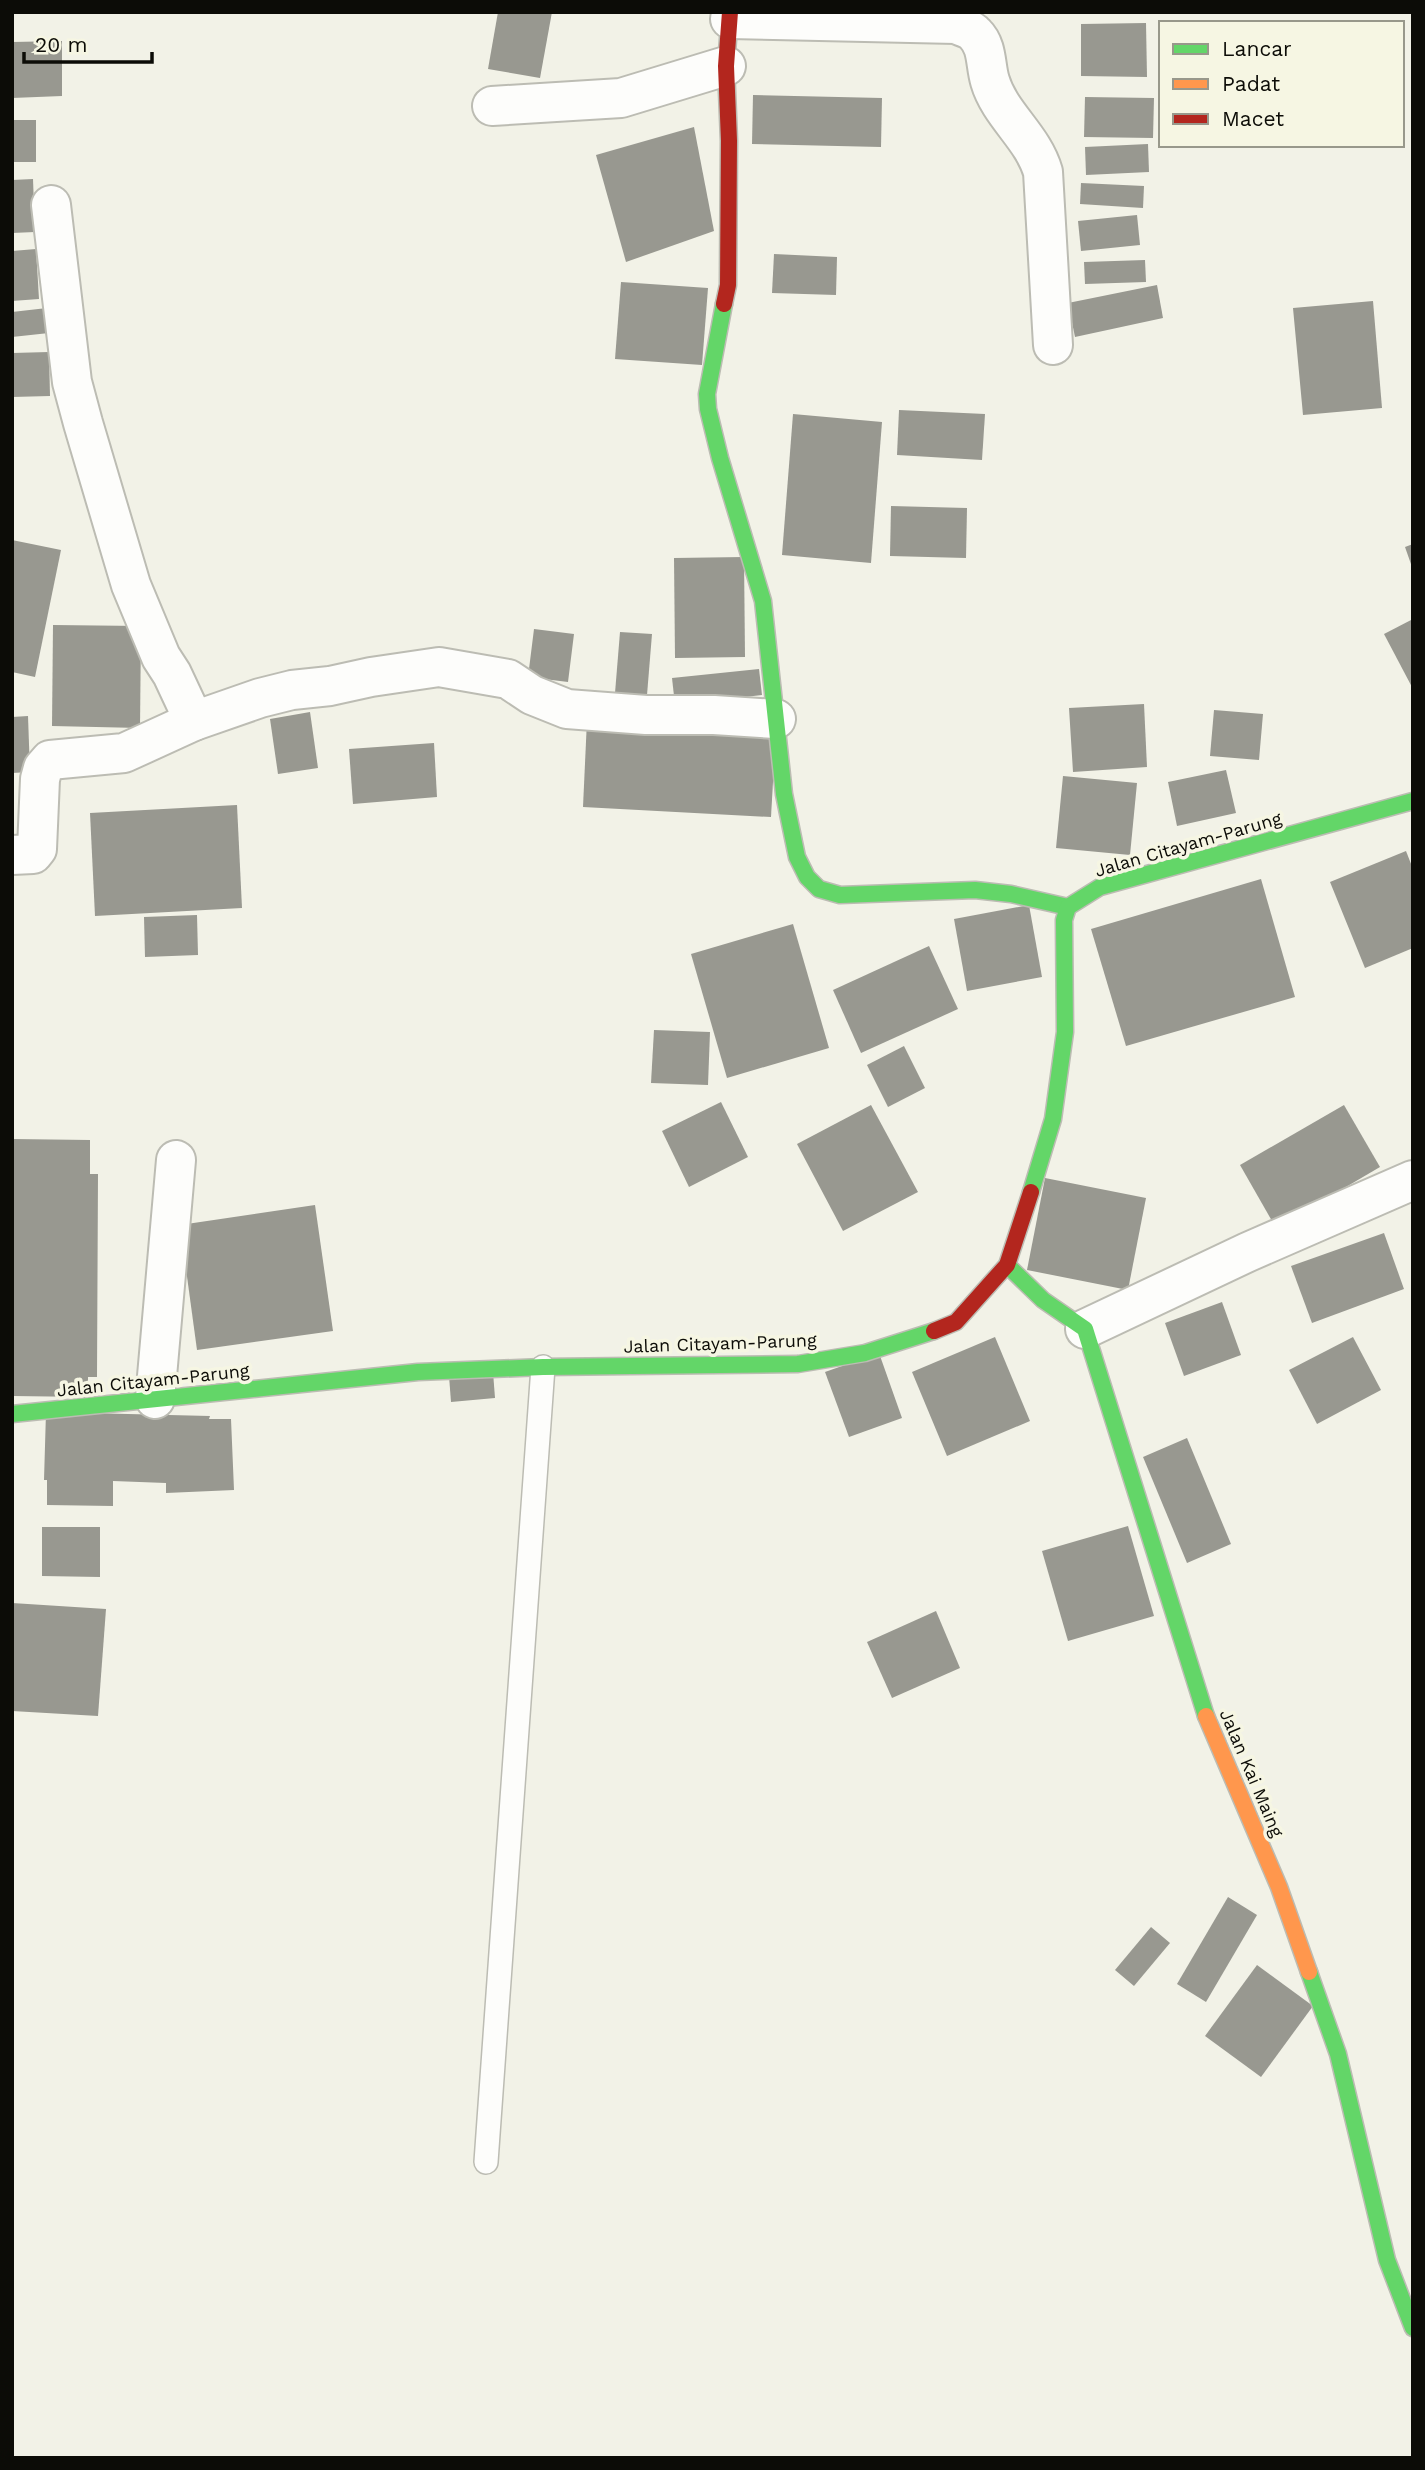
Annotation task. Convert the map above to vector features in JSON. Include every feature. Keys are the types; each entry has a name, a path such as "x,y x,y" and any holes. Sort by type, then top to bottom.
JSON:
{"street":[{"path":"1053,345 1043,172 1033,147 998,98 990,81 984,47 974,32 956,24 730,16 726,66 729,141 728,285 707,394 710,420 720,458 763,601 790,831 797,857 807,877 819,889 840,895 975,890 1011,894 1068,907"},
{"path":"492,106 621,98 726,66"},
{"path":"51,205 72,382 83,423 131,585 161,657 194,722"},
{"path":"12,855 33,854 37,849 40,779 43,768 50,760 124,753 194,722 260,698 292,690 439,667 508,679 532,695 567,709 646,716 714,715 776,719"},
{"name":"Jalan Citayam-Parung","path":"12,1414 418,1372 542,1367 798,1364 865,1353 918,1338 956,1322 1007,1265 1043,1157 1053,1119 1065,1031 1063,920 1068,907 1100,887 1413,802"},
{"path":"156,1399 176,1160"},
{"path":"1007,1265 1034,1294 1058,1314 1085,1329 1248,1252 1413,1181"},
{"name":"Jalan Kai Maing","path":"1085,1329 1208,1719 1279,1887 1338,2054 1387,2260 1413,2329"}],"lane":[{"path":"486,2162 542,1367"}],"building":[{"path":"498,12 552,12 540,78 488,69"},
{"path":"1146,23 1147,77 1081,76 1081,24"},
{"path":"62,41 62,96 12,98 12,42"},
{"path":"753,95 882,98 881,147 752,144"},
{"path":"1085,97 1154,98 1153,138 1084,137"},
{"path":"12,120 36,120 36,162 12,162"},
{"path":"694,127 714,231 626,262 596,155"},
{"path":"1148,144 1149,172 1086,175 1085,147"},
{"path":"33,179 35,232 12,233 12,180"},
{"path":"1081,183 1144,186 1143,208 1080,204"},
{"path":"1137,215 1140,245 1081,251 1078,221"},
{"path":"36,249 39,299 12,301 12,251"},
{"path":"774,254 837,257 836,295 772,293"},
{"path":"1145,260 1146,282 1085,284 1084,262"},
{"path":"621,282 708,288 702,365 615,359"},
{"path":"1157,285 1163,318 1075,337 1068,303"},
{"path":"1373,301 1382,408 1303,415 1293,308"},
{"path":"47,308 49,333 12,337 12,312"},
{"path":"49,352 50,396 12,397 12,353"},
{"path":"899,410 985,414 982,460 897,455"},
{"path":"793,414 882,422 871,563 782,555"},
{"path":"891,506 967,508 966,558 890,556"},
{"path":"12,540 61,550 35,677 12,672"},
{"path":"1413,544 1413,567 1412,567 1405,547"},
{"path":"744,557 745,657 675,658 674,558"},
{"path":"1413,619 1413,689 1384,634"},
{"path":"53,625 141,626 140,728 52,726"},
{"path":"534,629 574,634 568,682 528,677"},
{"path":"620,632 652,634 647,695 615,693"},
{"path":"759,669 762,695 675,705 672,678"},
{"path":"1144,704 1147,767 1073,772 1069,708"},
{"path":"1214,710 1263,714 1259,760 1210,756"},
{"path":"310,712 318,768 278,774 270,719"},
{"path":"28,716 30,772 12,773 12,717"},
{"path":"587,720 776,730 771,817 583,807"},
{"path":"434,743 437,797 353,804 349,749"},
{"path":"1226,770 1236,813 1177,826 1168,782"},
{"path":"1063,776 1137,783 1130,855 1056,848"},
{"path":"237,805 242,908 95,916 90,813"},
{"path":"1406,851 1413,869 1413,948 1365,968 1330,882"},
{"path":"1261,879 1295,997 1126,1046 1091,929"},
{"path":"1029,905 1042,977 967,991 954,919"},
{"path":"197,915 198,955 145,957 144,917"},
{"path":"793,924 829,1048 727,1078 691,954"},
{"path":"929,946 958,1009 861,1053 833,990"},
{"path":"654,1030 710,1032 708,1085 651,1083"},
{"path":"904,1046 925,1088 888,1107 867,1065"},
{"path":"721,1102 748,1157 689,1187 662,1131"},
{"path":"871,1105 918,1192 843,1231 797,1144"},
{"path":"1344,1105 1380,1167 1276,1228 1240,1165"},
{"path":"12,1139 90,1140 90,1174 98,1174 97,1377 88,1377 88,1397 12,1396"},
{"path":"1045,1178 1146,1198 1128,1290 1027,1270"},
{"path":"315,1205 333,1331 197,1350 180,1225"},
{"path":"1384,1233 1404,1289 1312,1323 1291,1266"},
{"path":"1222,1302 1241,1355 1184,1376 1165,1323"},
{"path":"995,1337 1030,1421 947,1456 912,1372"},
{"path":"1353,1337 1381,1390 1317,1424 1289,1370"},
{"path":"879,1353 902,1418 849,1437 825,1372"},
{"path":"493,1372 495,1398 451,1402 449,1376"},
{"path":"46,1412 210,1416 209,1419 231,1419 234,1490 166,1493 166,1483 113,1481 113,1506 47,1505 47,1480 44,1480"},
{"path":"1187,1438 1231,1544 1187,1563 1143,1457"},
{"path":"1128,1526 1154,1616 1068,1641 1042,1551"},
{"path":"42,1527 100,1527 100,1577 42,1576"},
{"path":"12,1603 106,1609 98,1716 12,1711"},
{"path":"936,1611 960,1668 892,1698 867,1642"},
{"path":"1228,1897 1257,1915 1206,2002 1177,1984"},
{"path":"1151,1927 1170,1943 1134,1986 1115,1970"},
{"path":"1257,1965 1313,2006 1261,2077 1205,2036"}],"traffic: fast":[{"path":"724,304 707,394 708,409 763,601 784,794 797,857 807,877 819,889 840,895 975,890 1011,894 1068,907"},
{"path":"1031,1192 1053,1119 1065,1032 1064,920 1068,907 1100,887 1413,801"},
{"path":"1007,1265 1043,1300 1085,1329 1206,1716"},
{"path":"12,1414 418,1372 543,1367 798,1364 865,1353 934,1331"},
{"path":"1309,1972 1338,2054 1387,2260 1413,2328"}],"traffic: slow":[{"path":"1206,1716 1279,1887 1309,1972"}],"traffic: jam":[{"path":"724,304 728,285 729,141 726,66 730,12"},
{"path":"934,1331 956,1322 1007,1265 1031,1192"}]}
